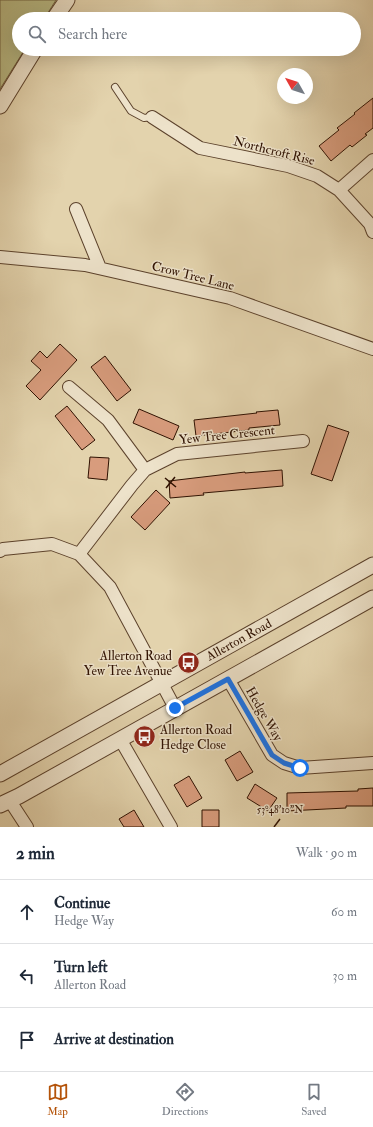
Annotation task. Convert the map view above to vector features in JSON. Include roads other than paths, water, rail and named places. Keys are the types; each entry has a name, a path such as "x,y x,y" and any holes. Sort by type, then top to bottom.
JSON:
{"street":[{"path":"59,12 67,0"},
{"path":"0,106 31,56"},
{"name":"Northcroft Rise","path":"152,117 200,148 288,166 317,176 339,190 370,224 373,232"},
{"path":"339,190 373,160"},
{"path":"76,209 100,268"},
{"name":"Crow Tree Lane","path":"0,257 85,265 230,298 373,349"},
{"path":"69,387 108,420 145,470"},
{"name":"Yew Tree Crescent","path":"78,554 145,470 177,454 303,441"},
{"path":"0,551 2,549 52,544 78,554 110,587 175,708"},
{"name":"Allerton Road","path":"0,774 373,565"},
{"path":"27,827 5,803 373,598"},
{"name":"Hedge Way","path":"228,679 272,755 284,763 300,768 373,763"},
{"path":"120,739 171,827"}],"lane":[{"path":"115,86 131,110 144,118 152,117"}],"place":[{"name":"Allerton Road Yew Tree Avenue","path":"188,663"},
{"name":"Allerton Road Hedge Close","path":"145,737"}]}
